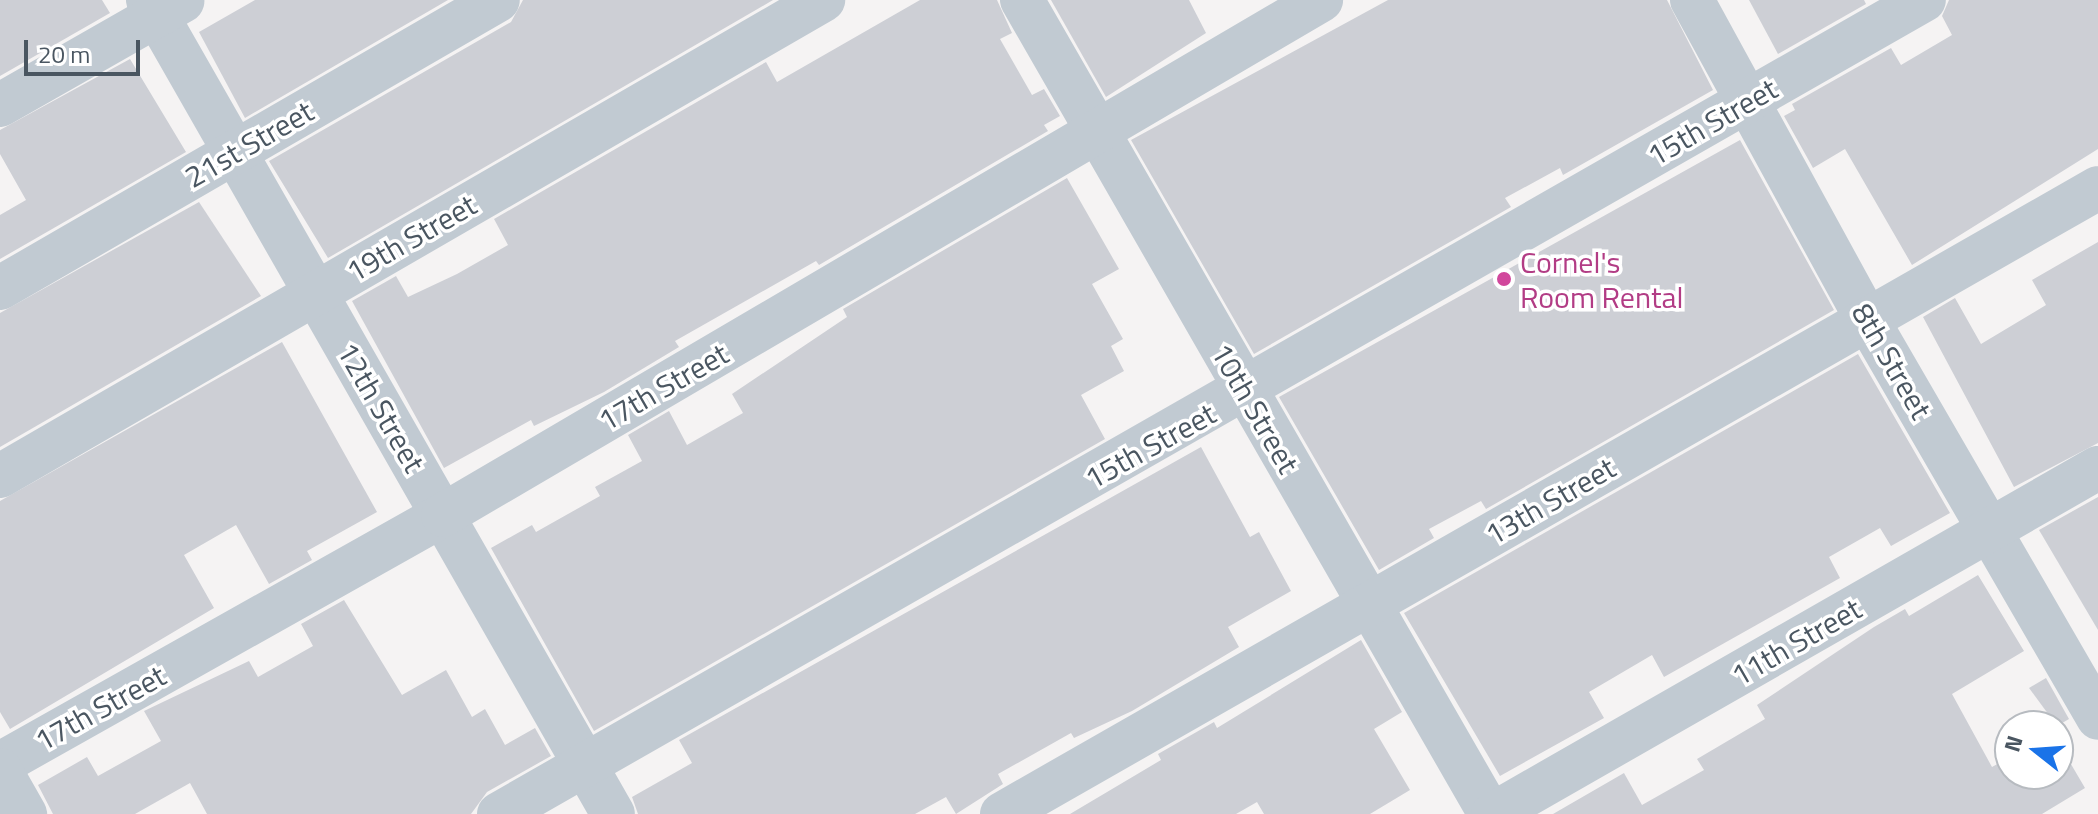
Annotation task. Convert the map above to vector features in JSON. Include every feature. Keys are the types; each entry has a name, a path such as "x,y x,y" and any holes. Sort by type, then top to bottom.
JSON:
{"street":[{"name":"21st Street","path":"0,288 498,0"},
{"name":"19th Street","path":"0,476 823,0"},
{"name":"10th Street","path":"1022,0 1368,605 1492,814"},
{"name":"17th Street","path":"0,767 443,515 1321,0"},
{"name":"8th Street","path":"1692,0 1867,319 1993,530 2098,718"},
{"name":"15th Street","path":"499,814 584,763 1246,392 1924,0"},
{"name":"12th Street","path":"163,5 235,152 613,814"},
{"path":"0,105 163,5"},
{"name":"13th Street","path":"1002,814 2098,188"},
{"name":"11th Street","path":"1492,814 2098,468"},
{"path":"0,767 25,814"}],"building":[{"path":"0,0 102,0 110,13 0,76"},
{"path":"255,0 448,0 245,118 199,32"},
{"path":"523,0 773,0 328,258 269,161 511,22"},
{"path":"920,0 997,0 1012,33 1000,39 1032,95 1044,89 1060,116 1044,125 1048,131 819,265 816,261 675,341 679,347 604,392 534,426 531,420 444,468 352,301 396,276 408,297 457,274 508,245 494,219 766,62 777,82"},
{"path":"1051,0 1189,0 1206,33 1106,97"},
{"path":"1388,0 1667,0 1713,90 1563,175 1560,168 1505,198 1511,207 1254,354 1131,140"},
{"path":"1749,0 1864,0 1866,4 1778,54"},
{"path":"1949,0 2098,0 2098,149 1912,265 1845,149 1813,168 1784,116 1795,110 1792,104 1891,48 1901,65 1952,35 1942,16"},
{"path":"130,59 186,152 0,259 0,215 26,200 0,154 0,130"},
{"path":"1740,140 1834,310 1486,509 1481,501 1429,529 1434,538 1379,570 1279,397"},
{"path":"1067,178 1119,269 1092,284 1123,339 1111,346 1124,371 1081,395 1105,439 594,731 491,548 532,525 536,532 600,496 595,487 642,461 628,435 669,411 687,445 743,413 732,394 847,317 843,309"},
{"path":"199,202 261,296 0,447 0,313"},
{"path":"2098,242 2098,443 2014,487 1923,317 1955,298 1981,344 2046,305 2032,280"},
{"path":"282,342 377,512 307,551 312,560 269,584 236,525 184,555 214,608 10,729 0,712 0,501"},
{"path":"1858,354 1950,513 1891,546 1880,528 1829,557 1840,578 1664,677 1652,655 1589,692 1604,718 1500,776 1404,613"},
{"path":"1201,447 1250,537 1259,532 1291,591 1228,627 1239,647 1132,711 1074,738 1071,733 998,774 1003,784 956,814 946,797 915,814 638,814 632,797 692,763 679,740"},
{"path":"2098,497 2098,630 2039,530"},
{"path":"1978,575 2024,651 1952,694 1994,766 1994,790 2074,790 2074,769 2085,788 2042,814 1553,814 1624,773 1642,805 1704,770 1697,759 1765,719 1757,705 1874,627 1905,609 1909,616"},
{"path":"344,600 402,695 446,670 472,717 485,709 505,745 535,728 551,756 487,792 471,814 207,814 190,783 135,814 53,814 38,785 87,757 98,776 161,741 144,711 249,661 258,677 313,646 301,624"},
{"path":"1361,640 1402,712 1374,729 1410,790 1370,814 1264,814 1257,802 1236,814 1070,814 1161,760 1158,754 1214,722 1217,728"},
{"path":"2046,678 2064,710 2045,710 2029,688"}],"place":[{"name":"Cornel's Room Rental","path":"1504,279"}]}
